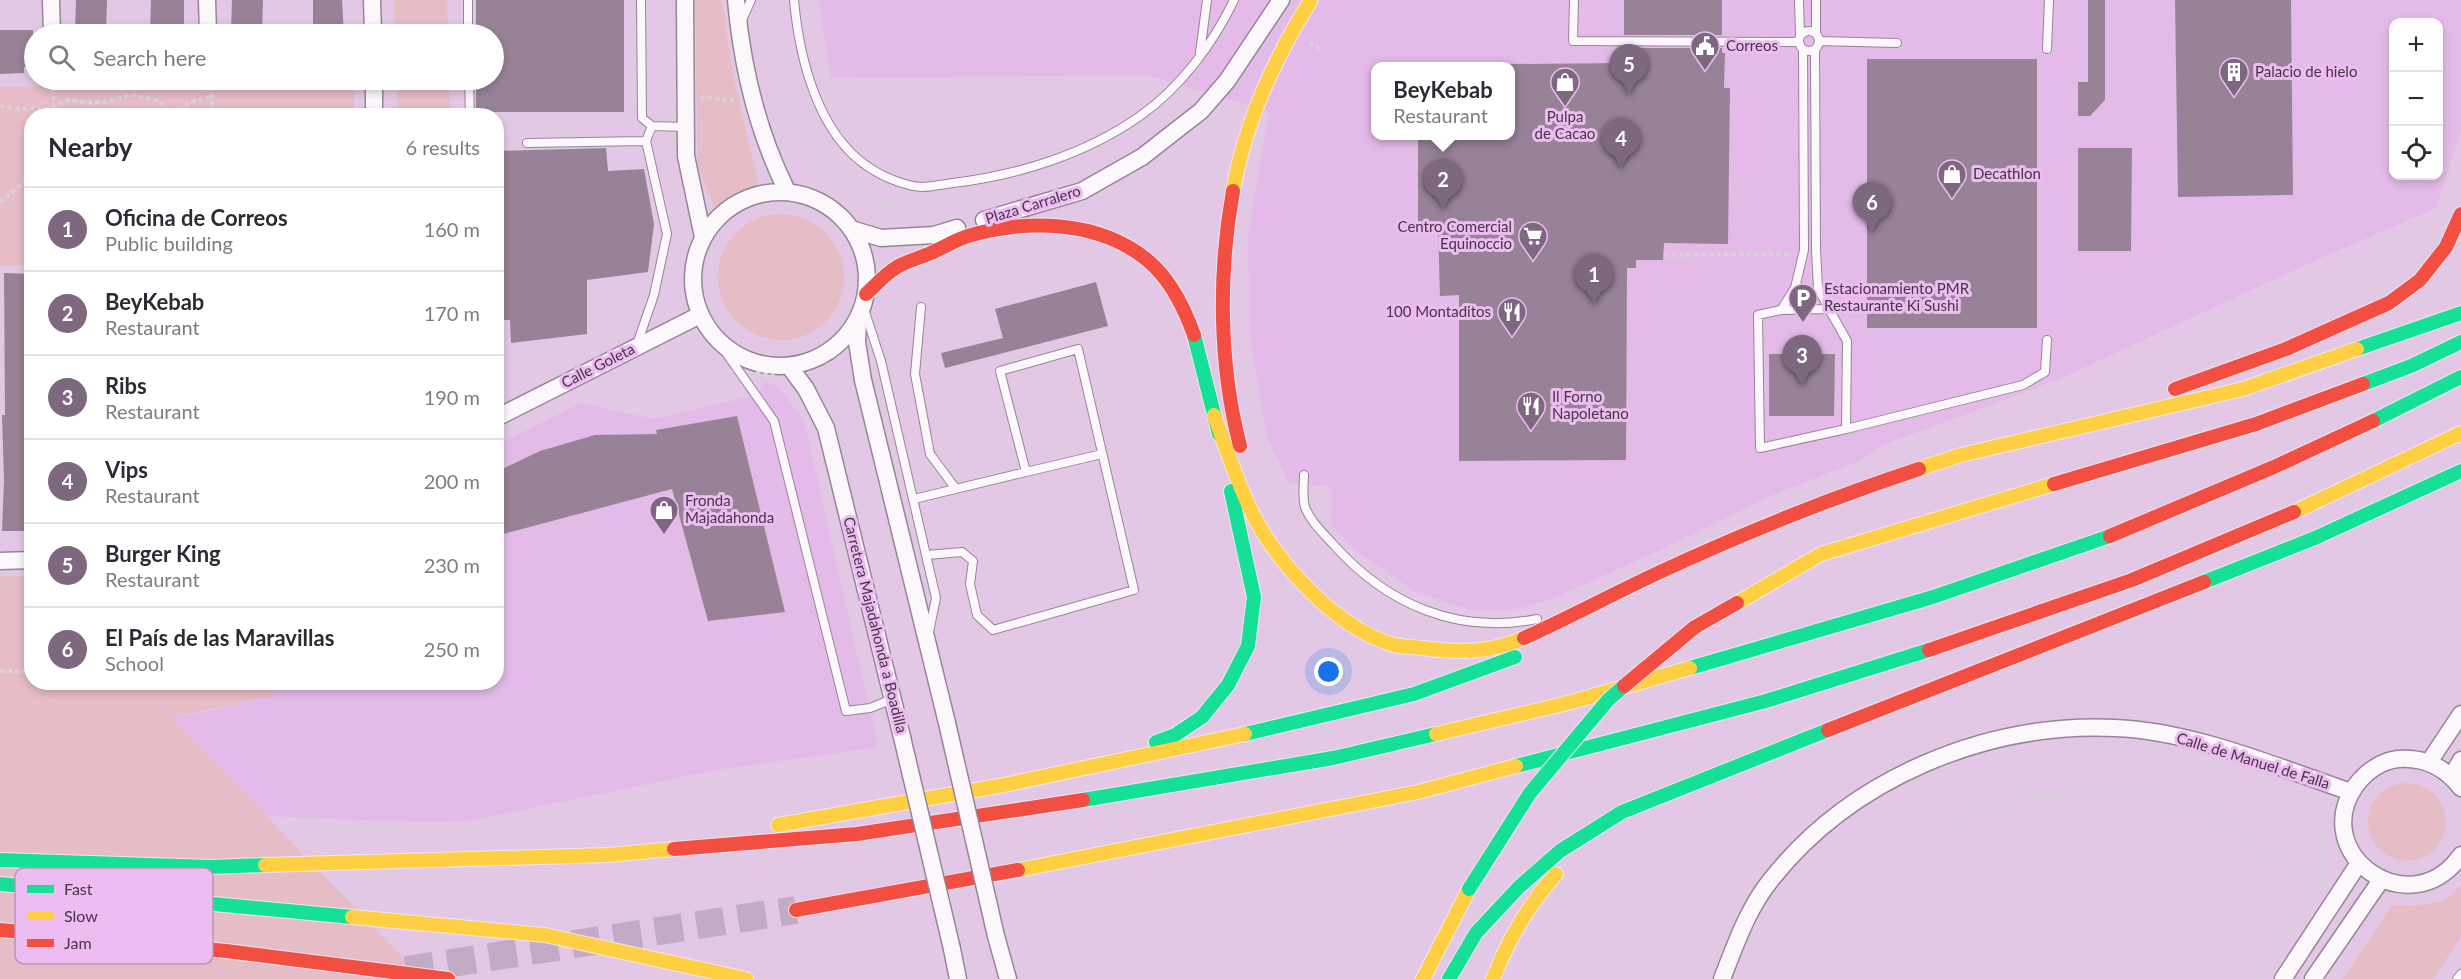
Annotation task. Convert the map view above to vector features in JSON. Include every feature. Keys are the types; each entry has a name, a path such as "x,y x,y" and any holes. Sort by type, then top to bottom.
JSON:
{"highway":[{"path":"1273,548 1237,436 1224,340 1223,258 1245,137 1274,62 1311,0"},
{"path":"2052,432 2286,349 2389,303 2420,280 2446,247 2461,214"},
{"path":"862,306 898,267 968,237 1005,228 1065,226 1102,235 1130,246 1152,264 1168,281 1184,309 1200,358 1215,415 1254,597 1248,646 1228,685 1202,717 1175,735 1148,745 1004,785"},
{"path":"934,235 968,237"},
{"path":"1215,415 1248,505 1273,548 1314,596 1367,634 1392,644 1457,653 1508,645 1584,611 1660,572 1805,510 1961,454 2243,389 2461,313"},
{"path":"1423,979 1469,889 1530,794 1608,700 1695,627 1821,554 2256,424 2411,366 2461,342"},
{"path":"0,860 211,867 607,855 857,834 1093,799 1334,758 1564,704 1933,597 2107,537 2274,467 2426,396 2461,377"},
{"path":"795,910 1104,854 1418,792 1766,701 1950,644 2132,580 2300,509 2461,434"},
{"path":"1449,979 1476,933 1519,887 1560,851 1622,812 2315,538 2461,471"},
{"path":"607,855 1004,785 1314,719 1414,694 1516,656 1627,601 1724,546"},
{"path":"1493,979 1518,923 1533,900 1571,859 1699,782"},
{"path":"0,884 15,885"},
{"path":"213,904 545,935 746,979"},
{"path":"0,930 15,931"},
{"path":"213,950 448,979"}],"street":[{"path":"51,0 52,24"},
{"path":"207,0 208,24"},
{"path":"372,0 372,24"},
{"path":"685,0 686,156 703,237"},
{"path":"736,0 738,27 752,103 774,164 787,191"},
{"name":"Plaza Carralero","path":"852,229 881,238 934,235 1083,191 1142,157 1201,111 1227,81 1281,0"},
{"path":"374,90 374,108"},
{"path":"862,306 846,336 830,351 810,361 789,366 769,366 750,362 732,353 717,340 700,315 693,289 694,262 703,237 718,216 739,201 762,193 787,191 806,195 824,203 839,214 852,229 862,249 867,271 857,342 863,380 1007,978"},
{"name":"Calle Goleta","path":"504,414 700,315"},
{"name":"Carretera Majadahonda a Boadilla","path":"789,366 806,389 826,428 893,699 958,979"},
{"path":"0,561 24,560"},
{"path":"2429,762 2461,714"},
{"name":"Calle de Manuel de Falla","path":"1722,979 1740,932 1769,882 1811,835 1858,799 1911,770 1961,750 2018,734 2070,729 2116,728 2167,735 2217,748 2351,792"},
{"path":"2461,760 2456,782 2429,762 2411,758 2393,760 2376,766 2362,777 2351,792 2345,810 2344,829 2349,848 2359,863 2381,880 2400,885 2420,884 2438,878 2454,866 2461,855"},
{"path":"2283,979 2359,863"},
{"path":"2313,979 2381,880"}],"lane":[{"path":"468,0 468,24"},
{"path":"641,0 642,118 652,126 686,127"},
{"path":"738,27 751,0"},
{"path":"794,0 797,30 812,87 835,135 866,166 892,180 921,187 975,180 1047,163 1100,141 1141,115 1178,82 1200,56 1234,0"},
{"path":"1200,56 1207,0"},
{"path":"1574,0 1574,41 1801,42 1812,51 1817,41"},
{"path":"1781,310 1795,288 1804,250 1799,0"},
{"path":"1816,0 1818,288 1847,341 1846,429"},
{"path":"2047,49 2049,0"},
{"path":"1801,42 1806,31 1817,41 1897,43"},
{"path":"469,90 470,108"},
{"path":"635,347 654,295 667,234 646,141 652,126"},
{"path":"527,143 646,141"},
{"path":"862,306 881,361 936,598 927,641"},
{"path":"921,307 915,374 930,454 956,489"},
{"path":"1829,309 1781,310 1758,315 1760,448 2023,385 2045,372 2047,340"},
{"path":"717,340 774,421 846,711 870,708 893,699"},
{"path":"927,555 962,552 973,561 970,584 977,615 993,630 1134,590 1078,349 1000,371 1026,472"},
{"path":"914,499 1102,454"},
{"path":"1304,475 1304,504 1308,514 1319,528 1344,556 1387,591 1410,605 1433,614 1468,622 1509,625 1539,619 1550,614"},
{"path":"1572,604 1605,590 1660,572"},
{"path":"2457,979 2461,974"}],"path":[{"path":"1293,29 1321,50"},
{"path":"53,90 54,108 68,100 89,103 104,102 131,95 158,100 166,108"},
{"path":"209,90 212,108"},
{"path":"685,96 752,103 786,100 824,158 860,193 877,203 910,208 980,203"},
{"path":"183,108 190,102 212,97"},
{"path":"0,106 24,109"},
{"path":"0,201 24,182"},
{"path":"1664,255 1789,255 1804,250"},
{"path":"0,671 24,671"},
{"path":"2258,979 2323,881 2322,822 2327,784 2349,761"},
{"path":"1961,819 1982,806 2014,799 2125,792 2222,818 2249,842 2266,853 2307,870 2340,893"}],"shaded area":[{"path":"394,0 447,0 448,24 395,24"},
{"path":"695,0 722,0 733,75 759,187 714,208 698,165"},
{"path":"819,0 2461,0 2461,130 2436,208 2312,262 2055,381 1883,445 1859,461 1770,496 1658,551 1547,601 1512,610 1470,610 1414,591 1359,553 1331,525 1332,487 1289,483 1266,435 1250,339 1248,235 1269,112 1148,75 831,78"},
{"path":"0,87 24,87 24,90 354,90 354,108 24,108 24,265 0,266"},
{"path":"397,90 449,90 450,108 398,108"},
{"path":"781,214 805,218 826,232 840,253 844,277 840,301 826,322 805,336 781,340 757,336 736,322 722,301 718,277 722,253 736,232 757,218"},
{"name":"Fronda Majadahonda","path":"764,381 777,386 804,420 878,747 716,770 463,822 266,816 170,716 187,715 270,697 274,690 504,690 504,442 581,403 654,419 757,395"},
{"path":"0,576 24,576 24,690 274,690 270,697 170,717 424,979 0,979"},
{"path":"2399,783 2415,783 2429,789 2440,800 2446,814 2446,830 2440,844 2429,855 2415,861 2399,861 2385,855 2374,844 2368,830 2368,814 2374,800 2385,789"},
{"path":"2461,886 2461,937 2433,979 2343,979 2392,905 2413,906 2444,901"}],"building":[{"path":"76,0 107,0 106,24 75,24"},
{"path":"151,0 184,0 184,24 150,24"},
{"path":"232,0 263,0 262,24 231,24"},
{"path":"313,0 342,0 343,24 313,24"},
{"path":"476,0 624,0 624,112 504,112 504,108 476,108 476,90 504,90 504,24 476,24"},
{"path":"1624,0 1722,0 1722,35 1624,35"},
{"path":"2088,0 2105,0 2105,100 2090,116 2078,116 2078,82 2088,82"},
{"name":"Palacio de hielo","path":"2175,0 2291,0 2293,195 2178,197"},
{"path":"0,30 24,30 24,73 0,74"},
{"name":"Centro Comercial Equinoccio","path":"1624,48 1722,48 1722,53 1725,53 1724,88 1730,88 1728,244 1664,243 1663,260 1636,260 1636,268 1627,268 1626,460 1459,461 1459,295 1440,296 1438,228 1418,228 1418,140 1515,140 1515,64 1624,63"},
{"name":"Decathlon","path":"1867,59 2037,59 2037,328 1867,328"},
{"path":"606,148 608,171 644,169 654,224 648,272 587,280 587,334 511,343 510,320 504,320 504,151"},
{"path":"2078,148 2132,148 2131,251 2078,251"},
{"path":"4,273 24,274 24,531 2,531 4,480 2,415 5,415"},
{"path":"1096,282 1108,326 945,368 941,353 1003,338 995,309"},
{"path":"1769,354 1835,354 1834,416 1769,416"},
{"path":"737,416 785,612 708,621 672,489 504,534 504,468 540,451 595,435 657,434 656,430"}],"tunnel":[{"path":"406,970 796,910"}],"traffic: fast":[{"path":"2357,349 2461,313"},
{"path":"1194,335 1219,434"},
{"path":"2363,384 2411,366 2461,342"},
{"path":"2373,421 2461,377"},
{"path":"2204,582 2315,538 2461,471"},
{"path":"1156,742 1175,735 1202,717 1228,685 1248,646 1254,597 1231,491"},
{"path":"1690,668 1933,597 2110,536"},
{"path":"1516,766 1766,701 1929,650"},
{"path":"1245,734 1414,694 1515,657"},
{"path":"1469,889 1530,793 1608,700 1624,686"},
{"path":"1449,979 1476,933 1519,887 1560,851 1622,812 1828,730"},
{"path":"1083,800 1333,758 1436,734"},
{"path":"0,860 211,867 265,865"},
{"path":"0,884 15,885"},
{"path":"213,904 352,917"}],"traffic: slow":[{"path":"1233,191 1253,115 1273,68 1311,0"},
{"path":"1919,469 1961,455 2243,389 2357,349"},
{"path":"1214,415 1243,493 1272,546 1307,588 1348,622 1369,635 1391,644 1436,650 1487,649 1524,638"},
{"path":"2294,512 2461,433"},
{"path":"1737,603 1821,554 2054,484"},
{"path":"1436,734 1564,704 1690,668"},
{"path":"778,825 1004,785 1245,734"},
{"path":"1018,870 1418,792 1516,766"},
{"path":"265,865 607,855 674,849"},
{"path":"1493,979 1505,950 1520,924 1536,898 1556,874"},
{"path":"1423,979 1469,889"},
{"path":"352,917 545,935 746,979"}],"traffic: jam":[{"path":"1233,191 1225,254 1223,319 1228,383 1240,446"},
{"path":"2175,389 2286,349 2389,303 2420,280 2446,247 2461,214"},
{"path":"866,294 897,267 963,238 1013,227 1060,227 1083,230 1106,237 1127,246 1146,259 1169,284 1186,314 1194,335"},
{"path":"2054,484 2256,424 2363,384"},
{"path":"2110,536 2274,467 2373,421"},
{"path":"1524,638 1660,572 1724,544 1821,504 1919,469"},
{"path":"1929,650 2132,580 2294,512"},
{"path":"1828,730 2204,582"},
{"path":"1624,686 1695,627 1737,603"},
{"path":"674,849 857,834 1083,800"},
{"path":"796,910 1018,870"},
{"path":"0,930 15,931"},
{"path":"213,950 448,979"}],"place":[{"name":"Correos","path":"1705,72"},
{"name":"Burger King","path":"1629,94"},
{"name":"Palacio de hielo","path":"2234,98"},
{"name":"Pulpa de Cacao","path":"1565,108"},
{"name":"Vips","path":"1621,168"},
{"name":"Decathlon","path":"1952,200"},
{"name":"BeyKebab","path":"1443,209"},
{"name":"El País de las Maravillas","path":"1872,232"},
{"name":"Centro Comercial Equinoccio","path":"1533,262"},
{"name":"Oficina de Correos","path":"1594,304"},
{"name":"Estacionamiento PMR Restaurante Ki Sushi","path":"1803,324"},
{"name":"100 Montaditos","path":"1512,338"},
{"name":"Ribs","path":"1802,385"},
{"name":"Il Forno Napoletano","path":"1531,432"},
{"name":"Fronda Majadahonda","path":"664,536"}]}
